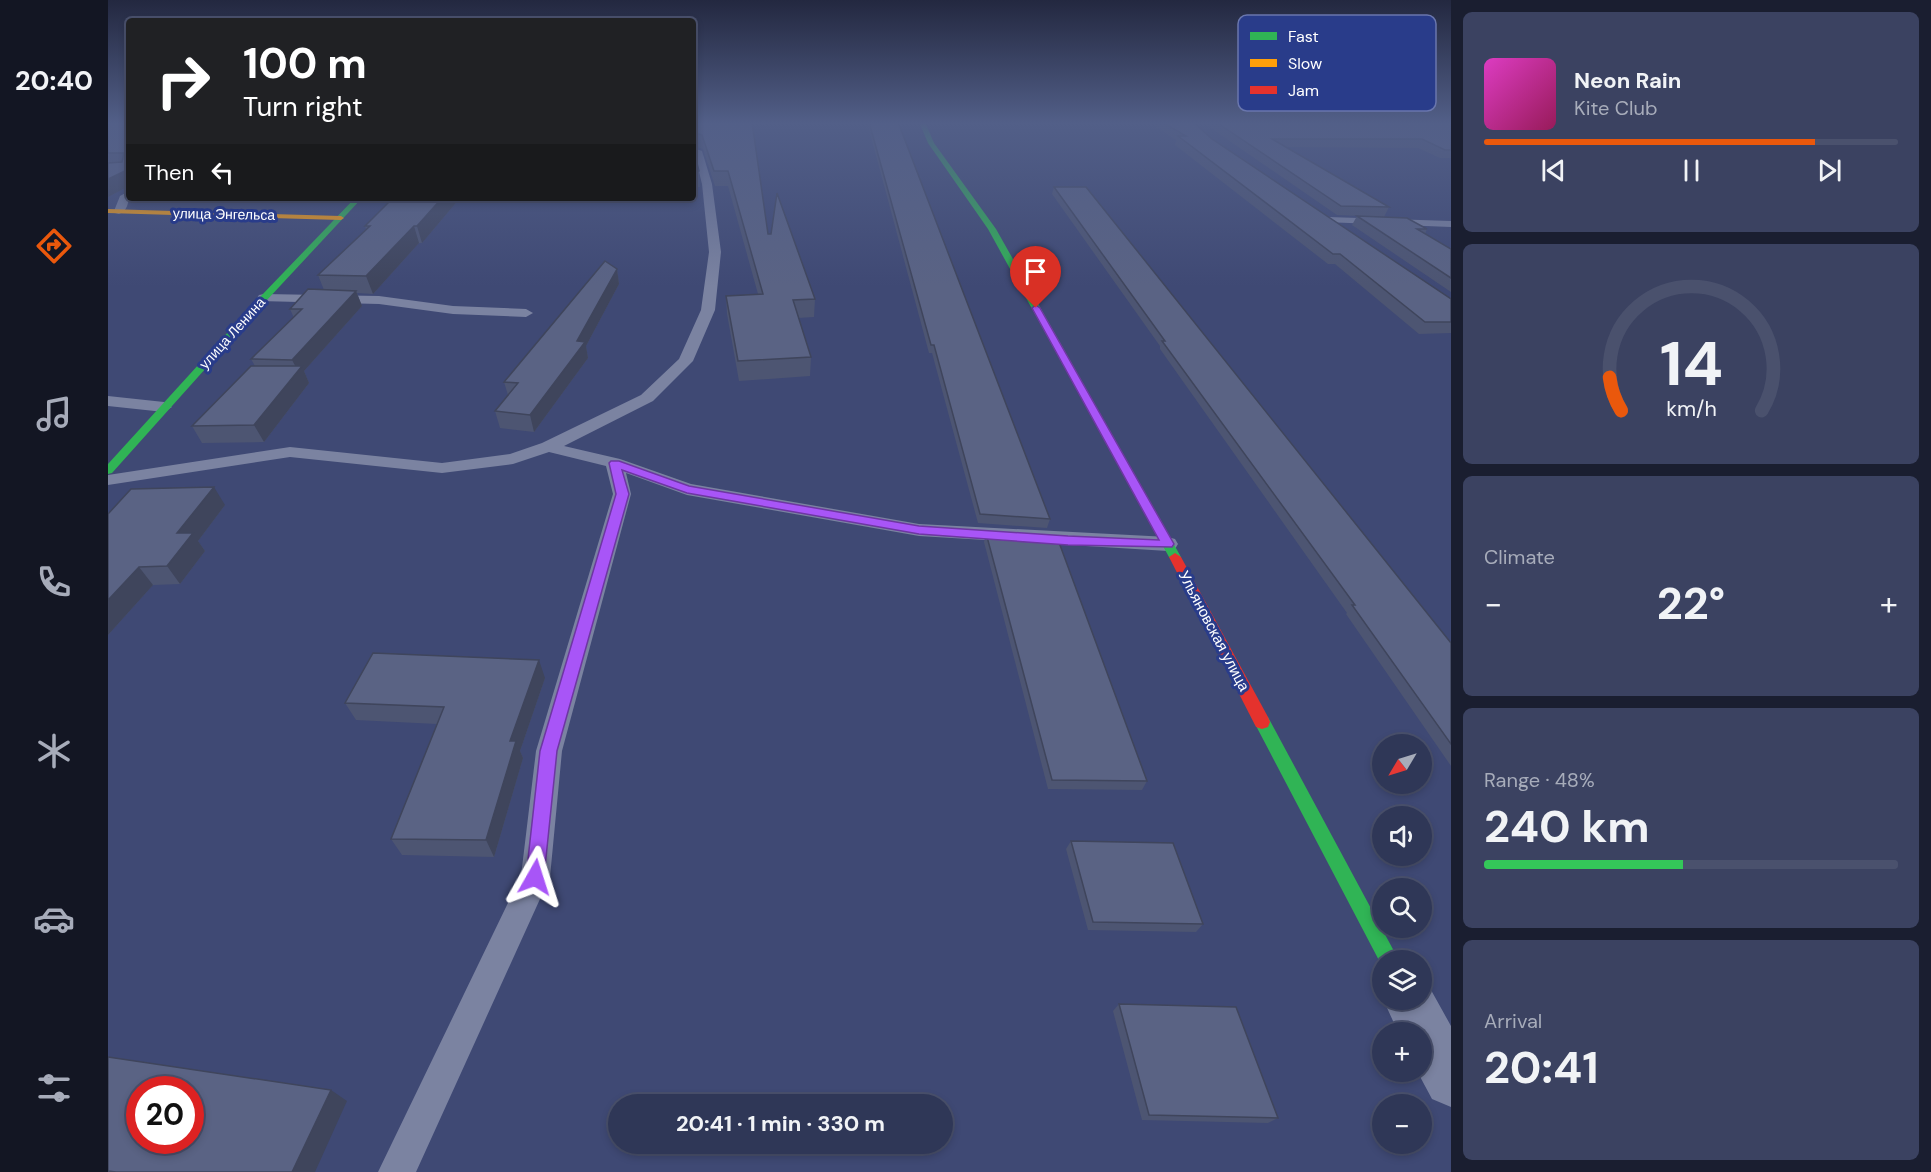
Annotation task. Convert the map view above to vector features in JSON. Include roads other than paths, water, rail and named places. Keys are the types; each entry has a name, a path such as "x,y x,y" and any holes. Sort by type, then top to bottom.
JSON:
{"street":[{"name":"Ульяновская улица","path":"955,177 992,229 1168,544 1383,950"},
{"name":"улица Ленина","path":"108,471 264,298 356,201"},
{"name":"улица Энгельса","path":"113,211 341,218"},
{"path":"1324,217 1347,233"},
{"path":"1414,1010 1451,1080"}],"lane":[{"path":"108,480 290,452 442,468 513,459 548,447 647,398 686,361 708,310 715,252 705,177"},
{"path":"113,211 126,196"},
{"path":"1324,217 1451,224"},
{"path":"264,298 379,300 412,306 526,313"},
{"path":"108,401 164,407"},
{"path":"548,447 615,463 687,489 919,530 1168,544"},
{"path":"396,1172 535,877 549,751 622,494 615,463"}]}
